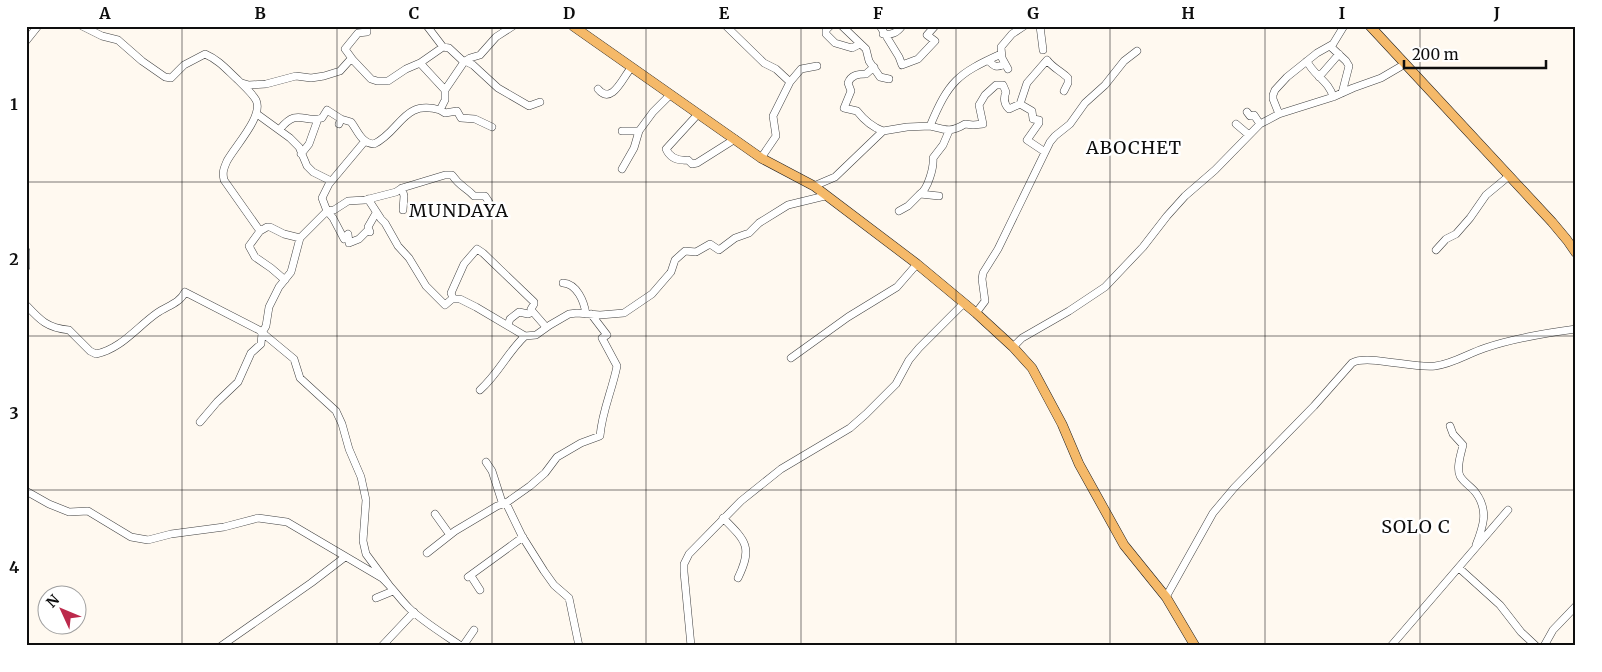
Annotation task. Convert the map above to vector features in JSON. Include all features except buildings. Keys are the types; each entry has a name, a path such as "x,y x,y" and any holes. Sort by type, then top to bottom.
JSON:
{"main road":[{"path":"574,26 761,158 814,186 917,264 976,313 1013,347 1032,368 1062,424 1079,464 1124,545 1166,597 1196,646"},
{"path":"1370,26 1562,234 1576,253"}],"street":[{"path":"26,41 38,26"},
{"path":"82,26 102,36 118,40 142,61 165,77 171,78 184,64 205,54 222,63 242,83 256,100 258,105 257,114 232,153 223,170 223,175 224,180 260,231"},
{"path":"367,26 367,32 358,33 345,49 352,60 367,76 376,81 388,81 406,69 420,63 443,47"},
{"path":"427,26 443,47 449,48 465,62 473,64 498,88 529,106 540,102"},
{"path":"440,110 445,100 445,90 465,62 470,58 480,55 496,37 513,26"},
{"path":"726,26 764,64 776,69 790,82"},
{"path":"830,26 826,30 826,34 835,43 852,48 860,44"},
{"path":"842,26 866,49 869,61 880,77 890,79"},
{"path":"880,26 902,65 918,59 934,41 927,34 935,26"},
{"path":"883,34 892,35 899,31 902,26"},
{"path":"988,60 998,68 1006,66 1001,54 1001,47 1012,34 1024,26"},
{"path":"1040,26 1043,50"},
{"path":"1278,114 1273,99 1274,92 1287,77 1330,46 1344,26"},
{"path":"1330,46 1349,66 1342,93"},
{"path":"976,313 985,301 983,273 998,249 1045,152 1055,136 1070,124 1077,113 1105,85 1124,60 1136,51"},
{"path":"930,126 951,84 969,70 1001,54"},
{"path":"1319,77 1339,54"},
{"path":"242,83 249,85 266,84 296,76 311,78 324,76 340,71 352,60"},
{"path":"874,67 866,74 856,74 849,79 848,83 851,91 844,108 857,111 863,120 873,128 883,131 930,126 949,131 965,124 983,124 979,105 985,95 996,85 1003,85 1006,92 1004,98 1005,105 1009,109 1020,104 1027,83 1047,60 1052,67 1058,69 1068,78 1064,91"},
{"path":"1307,62 1330,88 1333,97"},
{"path":"420,63 445,90"},
{"path":"1013,347 1022,338 1069,312 1105,286 1143,247 1185,196 1215,170 1260,124 1278,114 1333,97 1381,78 1405,64"},
{"path":"761,158 776,136 773,116 790,82 800,69 817,66"},
{"path":"598,89 607,95 613,92 631,68"},
{"path":"622,169 634,148 639,131 653,112 670,95"},
{"path":"1020,104 1032,111 1033,119 1038,120 1039,123 1027,140 1045,152"},
{"path":"280,129 290,120 300,116 322,118 327,110 340,122 351,122 364,141 372,145 381,141 404,116 412,111 427,107 445,113 457,111 461,118 475,119 492,127"},
{"path":"1247,112 1250,116 1254,115 1260,124"},
{"path":"257,114 280,129 296,144 307,166 314,172 327,178 329,184"},
{"path":"698,114 666,149 672,157 677,160 688,160 692,164 697,163 735,139"},
{"path":"302,154 309,144 318,119"},
{"path":"1236,124 1249,135"},
{"path":"622,131 639,131"},
{"path":"814,186 835,176 883,131"},
{"path":"899,212 925,191 934,166 933,158 943,145 949,131"},
{"path":"364,141 329,184 322,198 327,211 344,239 348,234 350,238 349,244 359,239 367,231 370,232 368,227 376,212"},
{"path":"200,422 216,402 238,382 252,353 261,344 268,307 274,294 292,269 300,238 327,211 334,210 348,201 368,200 440,176 452,175 463,188 469,190 474,196 485,196 489,202"},
{"path":"1436,250 1446,239 1456,234 1486,195 1509,176"},
{"path":"402,188 404,196 403,210"},
{"path":"920,194 939,196"},
{"path":"368,200 434,296 445,305 454,298 460,299 508,325 524,336 536,335 569,314 624,313 652,294 671,272 675,260 685,251 696,252 710,244 718,250 736,238 749,233 759,223 788,205 825,196"},
{"path":"285,280 271,268 257,260 249,246 260,231 270,227 284,234 300,238"},
{"path":"454,298 451,293 464,264 476,250 483,253 534,302 532,311 528,314 519,312 510,319 508,325"},
{"path":"26,251 26,267"},
{"path":"791,358 848,317 897,287 917,264"},
{"path":"427,553 450,535 497,506 506,503 530,486 558,457 581,443 600,436 601,418 613,387 617,366 602,338 607,335 588,314 583,301 572,284 563,283"},
{"path":"26,305 40,320 57,329 69,330 90,351 96,354 104,352 127,338 158,312 180,299 185,292 262,333 294,359 300,378 336,411 361,477 366,500 363,541 366,554 391,588 414,612 462,646 474,630"},
{"path":"690,646 684,564 689,554 723,518 780,469 850,428 860,419 896,384 909,360 919,348 964,303"},
{"path":"532,311 546,328"},
{"path":"1166,597 1213,513 1234,488 1314,406 1352,363 1357,360 1370,359 1404,365 1437,366 1497,344 1576,329"},
{"path":"480,390 499,371 515,346 524,336"},
{"path":"1450,426 1453,434 1462,445 1459,462 1460,476 1477,494 1484,511 1484,522 1475,550"},
{"path":"486,462 492,471 502,502 506,503 523,537 554,585 569,598 579,646"},
{"path":"26,491 49,504 70,512 88,511 131,537 148,540 171,534 224,527 258,518 287,522 345,557 391,588"},
{"path":"1390,646 1508,510"},
{"path":"435,514 450,535"},
{"path":"723,518 740,536 747,551 746,562 738,578"},
{"path":"480,590 470,577 523,537"},
{"path":"220,646 345,557"},
{"path":"1459,568 1500,605 1521,632 1536,646"},
{"path":"376,598 391,588"},
{"path":"1544,646 1556,626 1576,606"},
{"path":"382,646 414,612"}],"district":[{"name":"ABOCHET","path":"1134,147"},
{"name":"MUNDAYA","path":"459,210"},
{"name":"SOLO C","path":"1416,526"}]}
